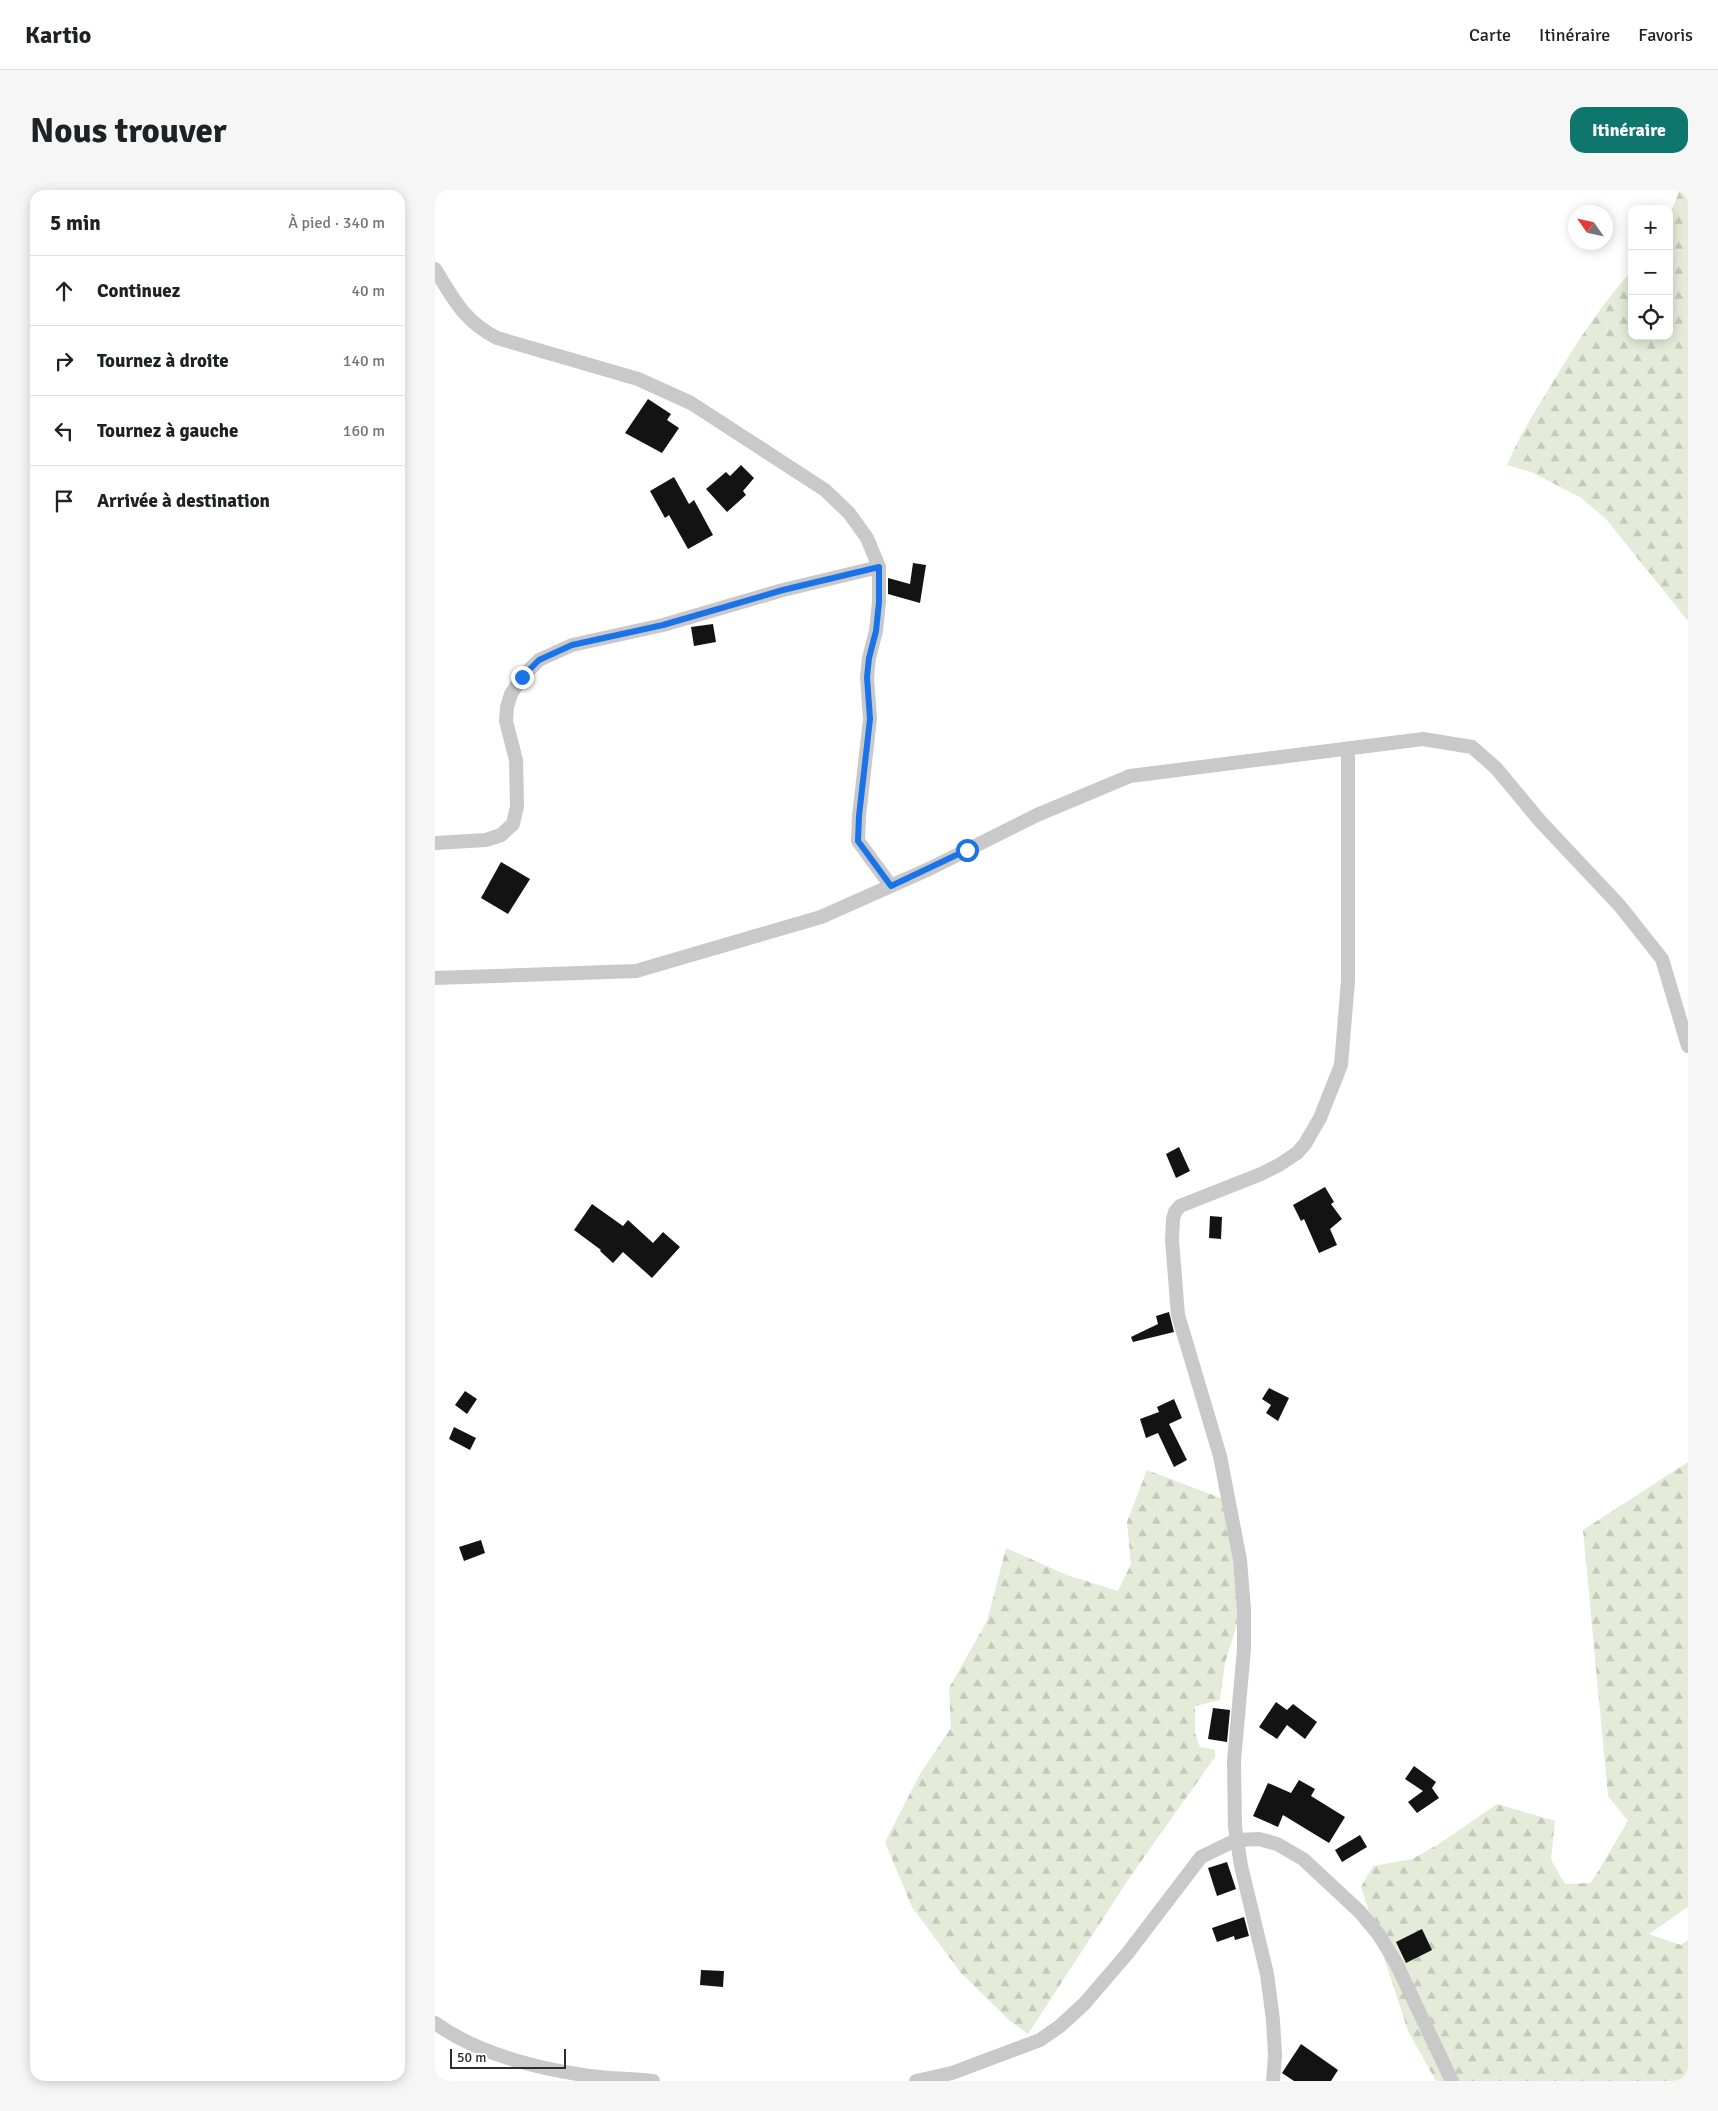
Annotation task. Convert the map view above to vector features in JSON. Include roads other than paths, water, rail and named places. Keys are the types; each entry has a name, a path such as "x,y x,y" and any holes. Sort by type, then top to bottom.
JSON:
{"street":[{"path":"435,269 465,316 479,329 497,338 638,379 691,403 825,490 849,514 867,538 879,567 879,602 876,631 869,658 867,677 870,719 858,841 891,886"},
{"path":"435,843 487,840 501,835 513,824 517,806 516,760 506,721 507,707 511,694 522,677 539,660 572,645 663,625 783,590 879,567"},
{"path":"435,978 636,971 821,918 929,869 1037,815 1130,776 1423,739 1472,747 1496,768 1540,821 1620,906 1662,959 1688,1046"},
{"path":"1273,2081 1275,2055 1267,1974 1236,1840 1234,1761 1245,1649 1240,1560 1220,1456 1179,1315 1172,1240 1173,1219 1175,1212 1180,1206 1261,1174 1297,1153 1305,1144 1321,1118 1341,1065 1348,981 1348,749"},
{"path":"916,2081 952,2073 1040,2040 1060,2026 1084,2004 1127,1954 1201,1857 1236,1840 1259,1839 1277,1844 1303,1859 1360,1912 1379,1935 1396,1964 1452,2081"},
{"path":"435,2024 466,2042 494,2053 550,2069 609,2078 653,2081"}]}
